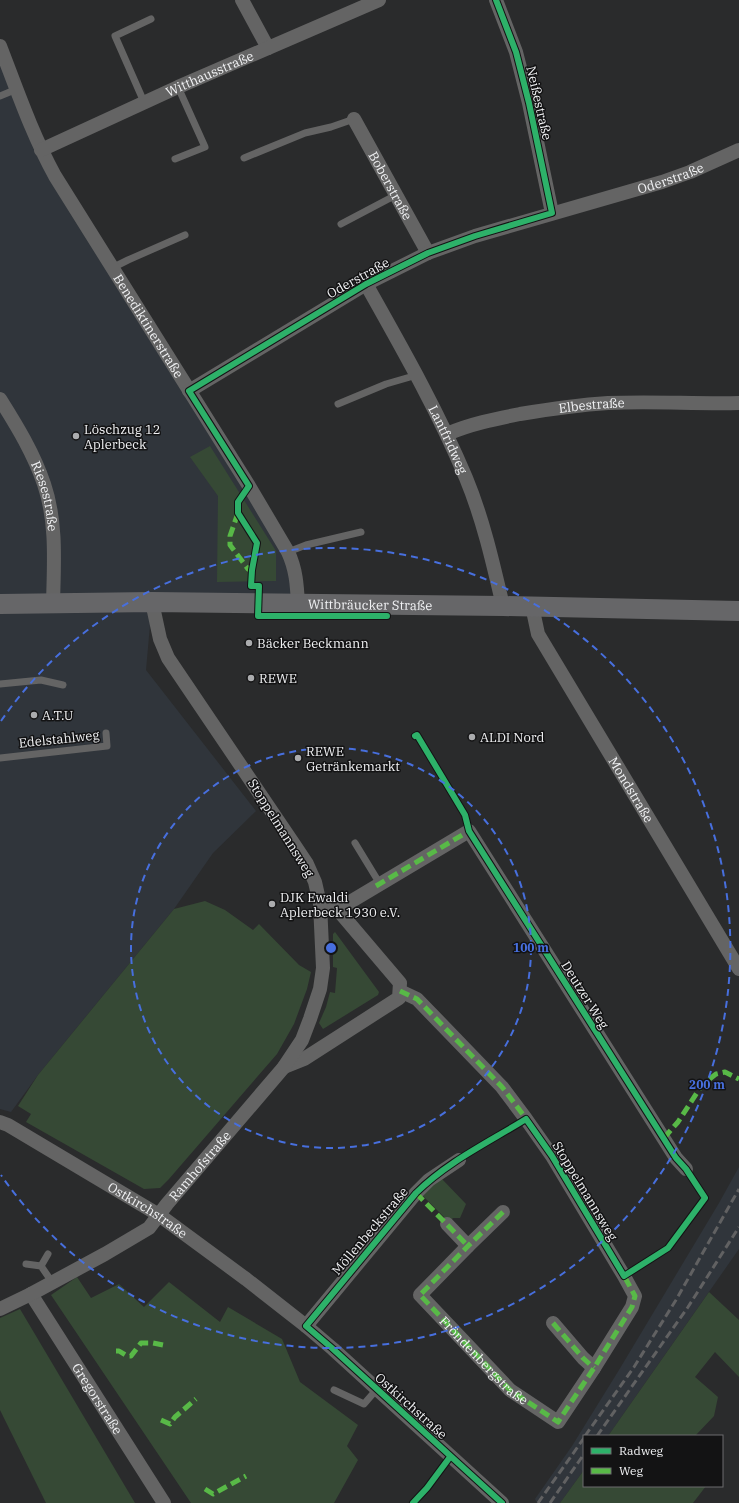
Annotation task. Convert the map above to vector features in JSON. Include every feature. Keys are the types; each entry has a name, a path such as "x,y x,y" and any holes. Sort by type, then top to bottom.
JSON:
{"main road":[{"name":"Wittbräucker Straße","path":"0,604 152,602 532,606 739,611"}],"street":[{"path":"242,0 268,48"},
{"name":"Witthausstraße","path":"41,150 144,102 379,0"},
{"name":"Neißestraße","path":"496,0 516,52 529,103 552,213"},
{"name":"Benediktinerstraße","path":"0,46 41,150 55,176 249,486 288,552 296,575 298,604"},
{"name":"Boberstraße","path":"354,119 428,253"},
{"name":"Oderstraße","path":"189,391 366,284 428,253 475,236 662,182 690,172 739,150"},
{"name":"Lantfridweg","path":"366,284 417,375 447,434 467,479 484,526 503,606"},
{"name":"Riesestraße","path":"0,399 18,428 45,485 50,506 54,545 53,603"},
{"name":"Elbestraße","path":"447,434 471,425 505,417 581,405 608,403 739,403"},
{"name":"Stoppelmannsweg","path":"152,602 160,639 168,658 307,864 315,882 320,904"},
{"name":"Mondstraße","path":"532,606 538,634 739,969"},
{"name":"Deutzer Weg","path":"338,910 469,831 676,1158 686,1169"},
{"path":"320,904 338,910 400,983 400,991"},
{"name":"Ramhofstraße","path":"0,1309 31,1294 149,1228 284,1067 302,1040 320,989 323,968 320,904"},
{"name":"Stoppelmannsweg","path":"400,991 417,999 502,1087 552,1156 635,1296"},
{"name":"Ramhofstraße","path":"284,1067 304,1059 399,998 400,991"},
{"name":"Ostkirchstraße","path":"0,1122 39,1143 159,1215 246,1279 306,1326 502,1503"},
{"name":"Möllenbeckstraße","path":"306,1326 416,1193 429,1180 459,1160"},
{"name":"Fröndenbergstraße","path":"503,1212 420,1295 510,1390 558,1422 632,1307 635,1296"},
{"path":"447,1224 468,1246"},
{"name":"Gregorstraße","path":"31,1294 164,1503"},
{"path":"553,1323 582,1358 594,1368"}],"lane":[{"path":"144,102 115,36 151,19"},
{"path":"175,159 205,147 178,87"},
{"path":"0,96 17,89"},
{"path":"244,158 304,133 331,127 354,119"},
{"path":"341,224 396,195"},
{"path":"112,268 185,235"},
{"path":"338,404 386,384 417,375"},
{"path":"288,552 306,545 361,532"},
{"path":"0,684 41,680 63,685"},
{"name":"Edelstahlweg","path":"0,758 107,746 106,733"},
{"path":"355,843 380,884"},
{"path":"41,1266 48,1254"},
{"path":"26,1264 41,1266 52,1282"},
{"path":"334,1390 364,1404 377,1390"}],"shaded area":[{"path":"0,53 38,151 288,552 298,604 152,603 146,670 256,811 213,853 174,909 38,1075 11,1112 0,1109"},
{"path":"739,1167 739,1249 609,1435 583,1435 583,1471 560,1503 537,1503 535,1499 572,1446 719,1203"}],"green space":[{"path":"210,446 276,551 276,581 217,582 218,496 190,457"},
{"path":"205,901 225,910 253,930 259,924 299,965 311,972 307,989 294,1024 277,1054 169,1179 160,1188 144,1189 26,1122 31,1114 18,1106 38,1075 174,909"},
{"path":"335,932 379,992 378,995 323,1029 319,1023 326,1007 330,992 335,993 337,968 333,967 333,934"},
{"path":"441,1178 466,1204 460,1218 453,1218 449,1222 422,1195"},
{"path":"77,1277 91,1298 119,1284 144,1307 169,1282 220,1322 228,1307 282,1339 300,1382 358,1425 347,1446 358,1460 334,1503 191,1503 51,1295"},
{"path":"709,1292 739,1320 739,1377 715,1352 695,1377 718,1397 714,1416 696,1435 609,1435"},
{"path":"20,1309 135,1503 46,1503 0,1410 0,1318"},
{"path":"583,1471 583,1487 705,1487 693,1503 560,1503"}],"railway":[{"path":"586,1435 634,1367 676,1300 739,1189"},
{"path":"598,1435 688,1307 739,1227"},
{"path":"538,1503 583,1439"},
{"path":"550,1503 583,1455"}],"marked path":[{"path":"238,513 230,536 230,545 248,569 252,570"},
{"path":"376,886 469,831"},
{"path":"400,991 417,999 502,1087 528,1121"},
{"path":"664,1138 678,1122 702,1085 716,1074 725,1072 739,1079"},
{"path":"416,1193 468,1246"},
{"path":"503,1212 420,1295 510,1390 558,1422 632,1307 635,1296 622,1272"},
{"path":"553,1323 583,1358 594,1368"},
{"path":"116,1351 119,1351 127,1356 131,1356 141,1343 163,1345"},
{"path":"161,1420 170,1424 175,1417 196,1399"},
{"path":"205,1489 213,1494 246,1476"}],"cycle path":[{"path":"387,616 258,616 259,586 251,586 252,570 257,543 238,513 238,502 249,486 189,391 366,284 428,253 475,236 552,213 529,103 516,52 496,0"},
{"path":"415,736 417,735 465,815 469,831 676,1158 686,1169 705,1198 668,1248 624,1276 552,1156 526,1119 455,1162 416,1193 306,1326 502,1503"},
{"path":"413,1503 427,1488 450,1457"}],"place":[{"name":"Löschzug 12 Aplerbeck","path":"76,436"},
{"name":"Bäcker Beckmann","path":"249,643"},
{"name":"REWE","path":"251,678"},
{"name":"A.T.U","path":"34,715"},
{"name":"ALDI Nord","path":"472,737"},
{"name":"REWE Getränkemarkt","path":"298,758"},
{"name":"DJK Ewaldi Aplerbeck 1930 e.V.","path":"272,904"}]}
